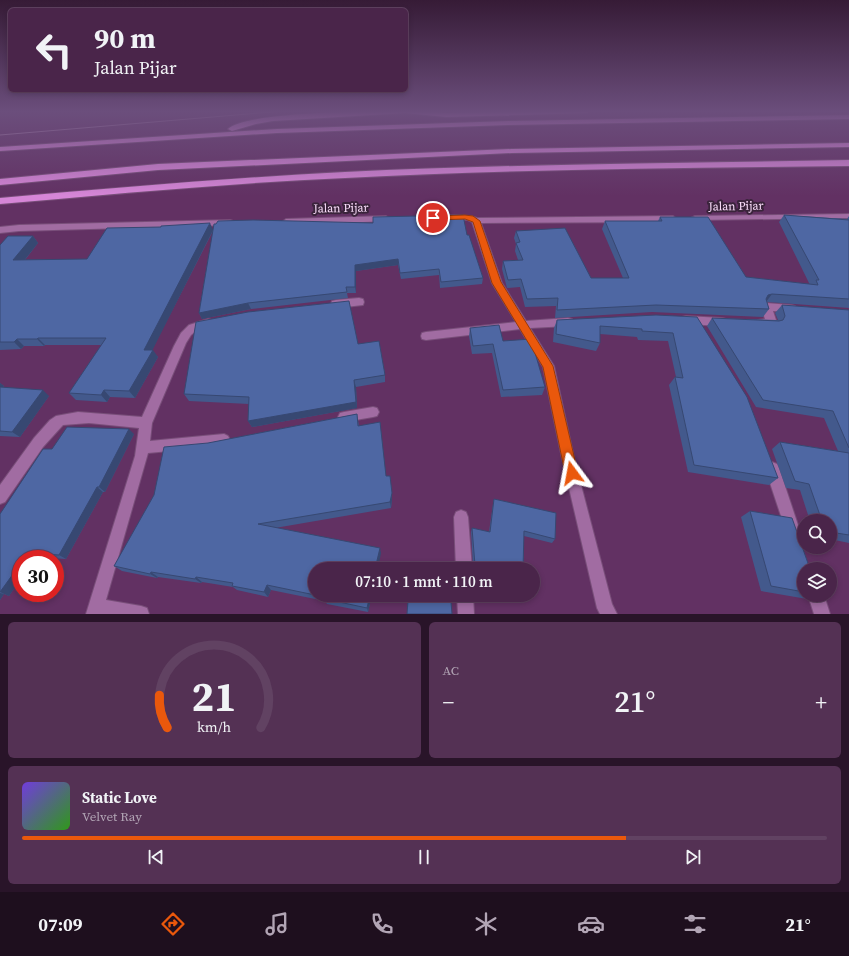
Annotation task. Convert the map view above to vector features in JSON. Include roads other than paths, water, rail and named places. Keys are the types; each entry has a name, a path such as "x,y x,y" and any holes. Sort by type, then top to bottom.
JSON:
{"highway":[{"path":"0,149 136,140"},
{"path":"0,182 158,167 512,151 849,145"},
{"path":"0,201 163,187 345,175 595,167 849,163"}],"street":[{"name":"Jalan Pijar","path":"441,218 465,217 476,221 845,216"},
{"path":"845,216 849,226"},
{"name":"Jalan Pijar","path":"273,222 393,219"},
{"path":"476,221 497,283 548,366 568,458 605,608 609,614"},
{"path":"0,230 18,228 242,223"},
{"path":"9,241 18,228"},
{"path":"328,305 359,302"},
{"path":"749,322 772,323 766,307 804,310"},
{"path":"141,614 95,610 143,448 146,423 179,346 192,326 222,320"},
{"path":"674,320 734,322"},
{"path":"697,321 705,334"},
{"path":"426,336 522,325 576,322"},
{"path":"335,419 373,412"},
{"path":"0,497 30,454 59,420 72,418 146,423"},
{"path":"143,448 213,442 236,438"},
{"path":"768,458 796,539"},
{"path":"461,517 464,562"},
{"path":"465,602 466,614"},
{"path":"818,602 822,614"}]}
